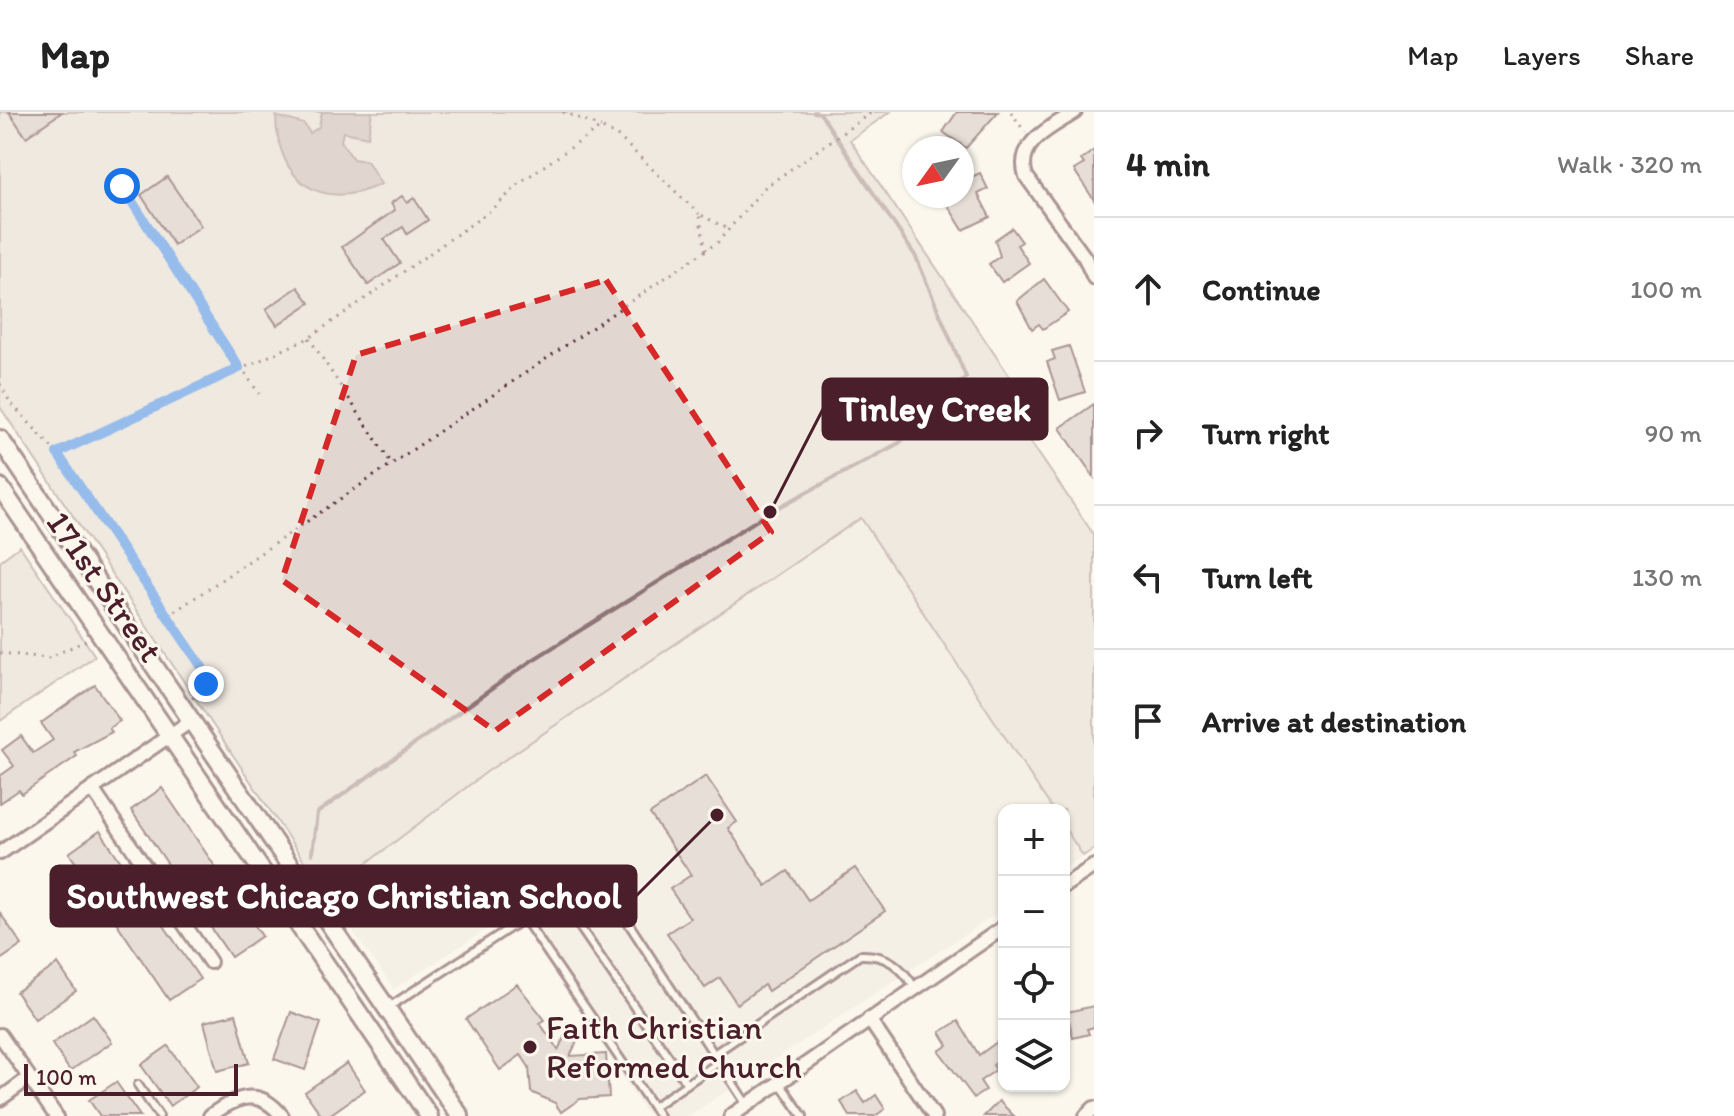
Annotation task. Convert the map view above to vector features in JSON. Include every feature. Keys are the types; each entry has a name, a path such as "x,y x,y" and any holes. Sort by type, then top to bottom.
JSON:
{"street":[{"path":"1075,112 1033,141 1024,154 1026,176 1085,258 1094,278"},
{"name":"171st Street","path":"0,439 460,1116"},
{"name":"171st Street","path":"0,487 429,1116"},
{"path":"0,853 192,720"},
{"path":"92,789 210,962"},
{"path":"1070,882 1094,866"},
{"path":"731,1116 998,931"},
{"path":"869,1019 934,1116"},
{"path":"0,1035 56,1116"},
{"path":"0,1099 29,1078"},
{"path":"210,1116 239,1098 257,1096 273,1105 282,1116"},
{"path":"1086,1116 1094,1108"}],"lane":[{"path":"386,1009 595,872 747,1105"},
{"path":"558,895 687,1084"},
{"path":"524,918 659,1116"},
{"path":"714,1054 860,955 873,954 893,962 903,969 915,988"},
{"path":"653,1107 719,1062"},
{"path":"779,1082 803,1116"},
{"path":"138,1085 159,1116"}],"path":[{"path":"563,112 601,127 632,149 699,214 730,230"},
{"path":"168,616 706,250 730,230 764,188 872,112"},
{"path":"1011,112 1033,141"},
{"path":"57,453 309,338 493,209 522,181 601,127"},
{"path":"122,186 239,368 259,394"},
{"path":"699,214 706,250"},
{"path":"309,338 392,464"},
{"path":"0,384 10,402 57,453 207,676 204,689 191,700"},
{"path":"0,653 48,658 87,640"}],"highlighted area":[{"path":"606,280 771,532 495,731 282,580 356,355"}],"shaded area":[{"path":"0,112 890,112 850,140 1029,405 1026,435 1094,535 1094,849 1083,856 1070,836 1070,804 1049,804 861,518 488,771 326,894 0,407"},
{"path":"322,112 372,112 368,137 343,132 341,141 353,159 367,161 381,184 339,195 306,185 294,174 284,158 278,139 276,116 304,124 310,133 319,127"},
{"path":"861,518 1049,804 998,804 998,913 689,1116 648,1116 514,912 394,989 326,894 488,771"},
{"path":"20,546 95,656 0,721 0,561"},
{"path":"1070,836 1083,856 1070,865"}],"building":[{"path":"9,112 62,112 26,137"},
{"path":"957,112 998,112 974,139 974,136 949,136 943,132"},
{"path":"1094,150 1094,200 1074,170 1084,164 1081,160"},
{"path":"980,173 988,189 978,194 990,217 963,230 950,208 974,208 974,176"},
{"path":"167,177 201,226 174,245 141,195"},
{"path":"402,196 407,203 414,198 428,220 407,234 403,227 384,239 400,263 368,285 342,247 395,210 391,203"},
{"path":"1012,228 1022,242 1017,245 1029,263 1002,282 989,264 1000,256 995,240"},
{"path":"1044,279 1068,312 1043,329 1039,324 1032,329 1017,301"},
{"path":"298,287 310,303 277,325 266,309"},
{"path":"1069,346 1085,392 1060,400 1047,362 1055,359 1052,351"},
{"path":"1094,404 1094,477 1060,428"},
{"path":"95,685 120,721 109,728 112,732 74,752 77,756 22,794 19,790 0,803 0,776 14,766 2,750 21,736 33,753 53,740 41,723"},
{"path":"706,776 737,822 728,828 766,886 788,871 808,900 855,868 885,911 768,991 764,985 737,1004 720,978 705,988 667,933 690,918 670,889 691,875 650,814"},
{"path":"162,788 262,936 231,957 131,810"},
{"path":"100,831 200,979 169,1000 69,853"},
{"path":"0,913 22,945 0,960"},
{"path":"58,964 76,991 35,1019 16,992"},
{"name":"Faith Christian Reformed Church","path":"517,984 545,1020 540,1023 558,1050 570,1025 582,1031 570,1056 606,1054 609,1097 580,1099 561,1112 555,1103 531,1092 529,1067 521,1055 500,1070 466,1019"},
{"path":"1094,1006 1094,1027 1087,1029 1089,1034 1073,1038 1070,1011"},
{"path":"291,1012 321,1023 305,1070 274,1059"},
{"path":"236,1014 249,1063 217,1071 204,1022"},
{"path":"93,1015 112,1042 70,1071 52,1044"},
{"path":"958,1021 979,1055 998,1041 998,1061 993,1065 996,1070 980,1081 986,1090 974,1098 939,1051 948,1045 940,1032"},
{"path":"168,1046 197,1087 170,1106 141,1065"},
{"path":"347,1063 365,1090 328,1116 322,1116 305,1092"},
{"path":"116,1082 140,1116 100,1116 89,1100"},
{"path":"857,1091 865,1103 876,1095 885,1109 875,1116 850,1116 841,1102"},
{"path":"999,1101 1014,1116 984,1116"}],"waterway":[{"path":"312,854 317,813 531,661 770,512 899,443 966,377 916,257 820,113 814,112"}],"place":[{"name":"Tinley Creek","path":"770,512"},
{"name":"Southwest Chicago Christian School","path":"717,815"},
{"name":"Faith Christian Reformed Church","path":"530,1047"}],"route":[{"path":"122,186 239,368 57,453 202,667 207,676 206,684"}]}
